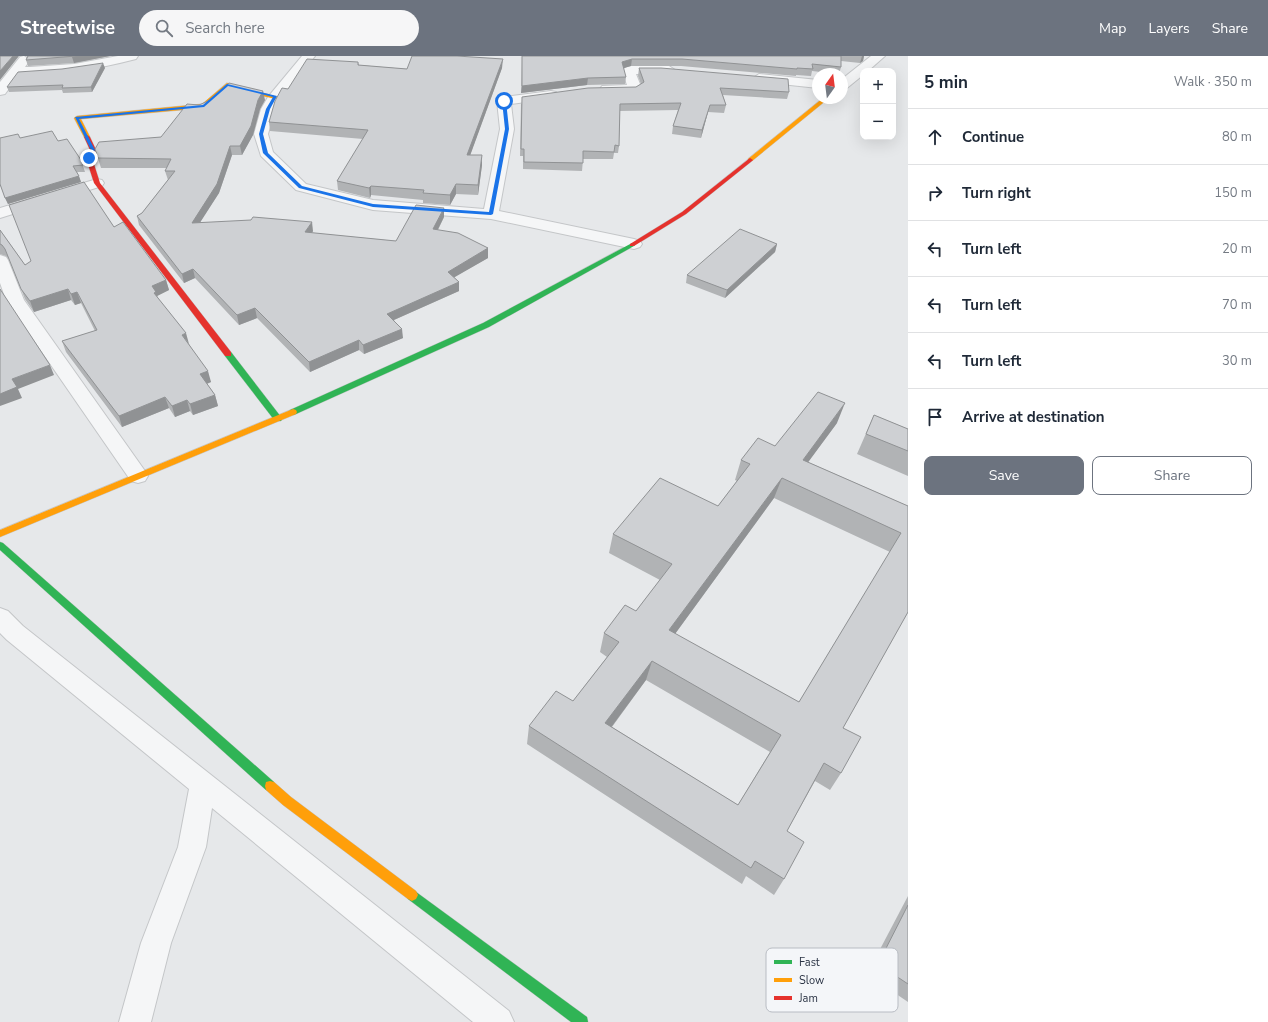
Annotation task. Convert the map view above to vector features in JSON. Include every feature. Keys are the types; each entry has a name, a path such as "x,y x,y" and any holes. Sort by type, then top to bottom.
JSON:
{"street":[{"path":"0,91 27,56"},
{"path":"15,71 64,70 92,66 132,56"},
{"path":"309,56 298,67 275,97 268,109 261,134 266,153 301,187 373,206 491,214 634,244"},
{"path":"848,80 880,56"},
{"path":"594,90 636,89 628,70 684,72"},
{"path":"747,77 812,83"},
{"path":"275,97 227,85 204,106 76,118 93,150 89,158 97,183 278,419"},
{"path":"491,214 507,129 504,101 564,93"},
{"path":"0,534 278,419 486,325 634,244 684,213 819,104"},
{"path":"0,213 97,183"},
{"path":"0,260 15,300 138,476"},
{"path":"0,545 287,801 582,1022"},
{"path":"0,618 15,633 498,1022"},
{"path":"134,1022 156,943 192,847 203,784"}],"building":[{"path":"0,56 13,56 0,71"},
{"path":"28,56 76,56 26,60"},
{"path":"412,56 457,56 503,59 467,155 482,155 478,185 456,184 450,195 423,193 424,190 371,186 369,188 337,181 368,130 269,122 275,101 282,88 288,89 307,59 358,62 358,65 407,69"},
{"path":"522,56 841,56 841,67 812,64 812,69 797,69 682,59 632,59 622,62 626,77 588,78 522,86"},
{"path":"103,63 91,87 62,88 63,85 7,87 18,72 62,69"},
{"path":"639,68 661,68 788,79 789,92 720,88 726,105 710,105 702,130 673,126 681,103 620,104 619,146 615,145 614,152 583,151 583,163 524,162 524,149 521,149 522,97 588,88 636,87 644,82"},
{"path":"229,83 263,91 258,100 251,126 240,146 230,146 217,184 192,223 251,220 253,217 312,222 305,232 396,241 416,205 444,208 433,229 458,233 488,248 448,272 459,282 387,314 402,329 363,345 359,340 309,362 255,308 237,315 193,269 182,274 137,216 142,213 175,171 165,171 171,159 98,158 95,149 99,142 161,137 187,104 199,105 208,101"},
{"path":"52,131 58,141 67,139 81,160 83,165 73,166 79,176 5,198 0,184 0,138 18,134 20,138"},
{"path":"84,182 114,227 123,222 166,280 152,286 156,292 154,293 186,333 182,335 208,371 200,374 215,395 190,404 187,400 172,406 165,397 119,416 62,341 97,330 77,292 71,294 68,289 30,301 21,289 5,249 0,244 0,230 25,265 31,261 9,205"},
{"path":"740,229 777,244 727,290 687,275"},
{"path":"0,289 50,365 12,379 17,387 0,394"},
{"path":"818,392 845,403 803,460 908,506 908,612 843,728 861,737 841,773 824,763 787,831 804,842 784,879 755,861 751,868 529,726 556,691 573,701 619,642 604,633 625,605 636,611 672,564 613,534 660,478 718,506 750,464 741,460 758,438 775,446","holes":["782,478 901,533 799,702 669,630","652,661 781,735 738,805 605,723"]},
{"path":"874,415 908,429 908,451 866,434"},
{"path":"908,905 908,984 898,977 898,948 886,948"}],"traffic: fast":[{"path":"293,412 486,325 632,245"},
{"path":"228,354 278,419"},
{"path":"0,545 270,786"},
{"path":"412,895 582,1022"}],"traffic: slow":[{"path":"87,137 77,118 204,106 227,85 275,97"},
{"path":"750,160 819,104"},
{"path":"0,534 293,412"},
{"path":"270,786 287,801 412,895"}],"traffic: jam":[{"path":"87,137 93,150 89,158 97,183 228,354"},
{"path":"632,245 684,213 750,160"}],"route":[{"path":"89,158 93,150 76,118 204,106 227,85 275,97 268,109 261,134 266,153 301,187 373,206 491,214 507,129 504,101"}]}
